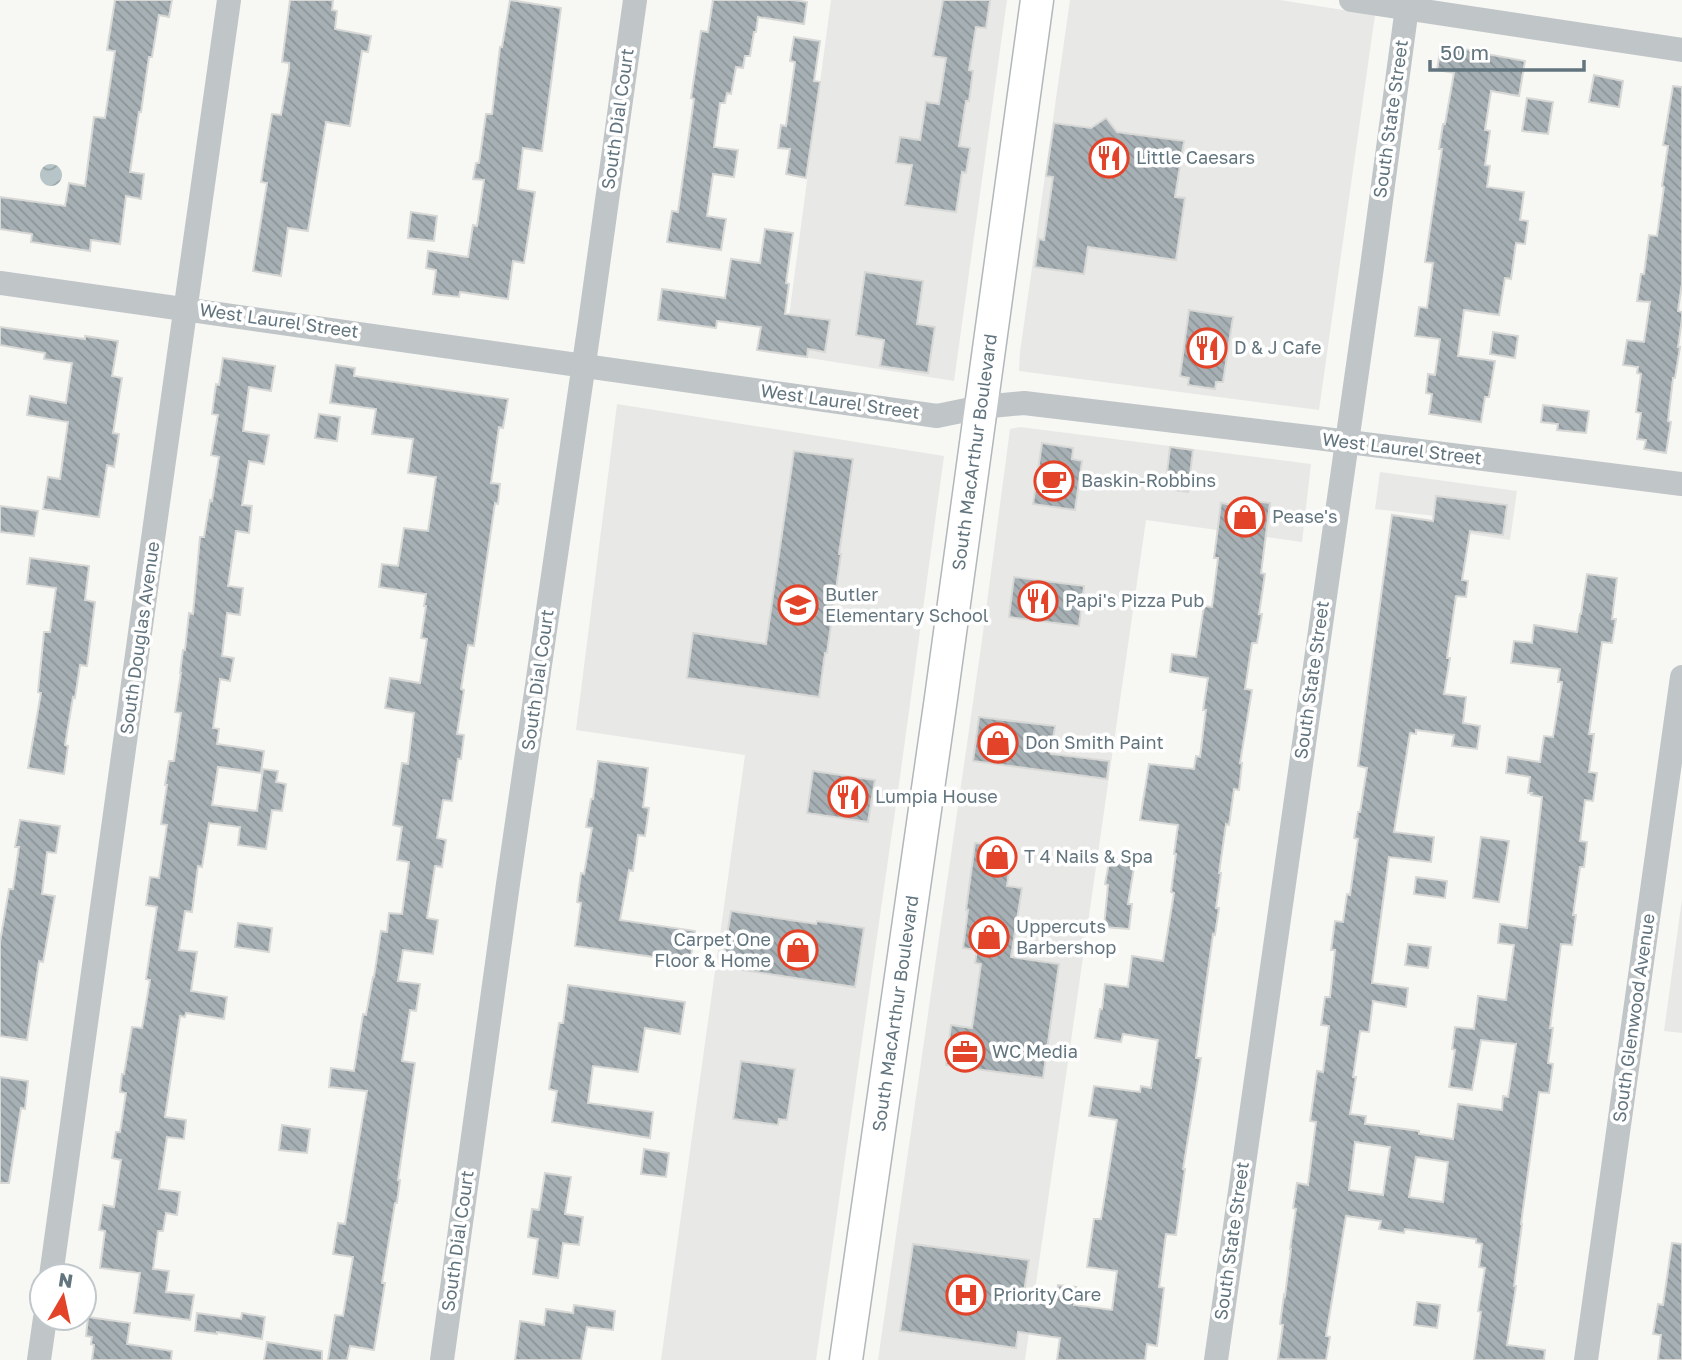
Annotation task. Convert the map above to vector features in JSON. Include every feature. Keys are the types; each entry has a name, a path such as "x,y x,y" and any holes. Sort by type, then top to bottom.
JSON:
{"main road":[{"name":"South MacArthur Boulevard","path":"846,1360 1037,0"}],"street":[{"name":"South Douglas Avenue","path":"53,1262 229,0"},
{"name":"South Dial Court","path":"442,1360 635,0"},
{"path":"1351,0 1407,4 1682,50"},
{"name":"South State Street","path":"1216,1360 1407,4"},
{"name":"West Laurel Street","path":"0,282 937,416 981,407 1024,403 1682,484"},
{"name":"South Glenwood Avenue","path":"1586,1360 1682,677"},
{"path":"39,1360 43,1332"}],"shaded area":[{"path":"831,0 1007,0 954,381 784,354"},
{"path":"1070,0 1280,0 1375,15 1319,410 1019,371"},
{"path":"617,404 944,456 816,1360 661,1360 745,755 576,730"},
{"path":"1020,427 1311,464 1302,542 1146,520 1025,1360 878,1360 1010,429"},
{"path":"1380,472 1517,491 1510,540 1457,532 1435,516 1375,509"},
{"path":"1682,899 1682,1033 1664,1031"}],"water":[{"path":"51,164 59,167 62,175 59,183 51,186 43,183 40,175 43,167"}],"building":[{"path":"115,0 172,0 169,17 159,15 139,112 130,172 144,174 141,199 126,196 120,244 91,240 90,251 31,242 32,234 0,229 0,197 65,206 69,183 85,186 94,117 105,118 115,51 107,50"},
{"path":"290,0 333,0 332,10 337,11 335,29 371,36 368,52 362,51 350,126 326,122 308,231 288,228 281,276 253,271 267,183 261,182 272,114 281,115 289,69 289,63 282,62"},
{"path":"510,0 561,8 542,151 523,148 518,189 535,192 524,263 513,261 508,299 460,292 459,297 433,294 436,270 426,268 428,251 468,257 473,225 477,226 484,180 473,179 476,163 479,163 486,114 492,114 500,47"},
{"path":"713,0 807,2 804,24 758,17 750,56 745,56 743,68 736,67 731,94 727,93 725,103 720,103 714,147 738,150 734,177 713,174 707,216 726,219 721,250 667,242 672,211 678,212 701,31 708,32"},
{"path":"943,0 990,0 986,28 976,27 969,70 973,71 959,146 970,148 966,173 962,172 956,212 905,205 912,165 896,163 900,137 920,140 926,102 939,104 946,58 933,56"},
{"path":"794,37 820,41 814,81 820,82 806,178 786,174 790,149 778,148 781,125 786,126 795,62 790,61"},
{"path":"1441,46 1525,61 1519,96 1491,91 1485,130 1490,131 1485,165 1490,166 1487,187 1524,192 1520,220 1528,221 1525,244 1516,243 1511,279 1505,278 1499,315 1464,310 1458,356 1495,361 1489,397 1485,397 1481,422 1429,414 1432,394 1426,393 1428,374 1435,375 1440,339 1415,336 1419,307 1427,308 1433,263 1425,262 1442,149 1439,149 1454,73 1437,70"},
{"path":"1594,75 1623,81 1619,107 1589,102"},
{"path":"1673,86 1682,87 1682,283 1678,311 1682,312 1682,319 1666,453 1644,449 1646,440 1637,439 1641,413 1636,412 1641,374 1637,373 1638,367 1623,365 1627,340 1644,342 1650,302 1637,301 1649,235 1657,236 1668,146 1663,145"},
{"path":"1527,98 1553,102 1548,134 1522,131"},
{"path":"1106,118 1117,132 1184,141 1175,197 1185,198 1176,260 1088,247 1084,274 1035,267 1039,239 1044,240 1053,177 1046,176 1054,123 1091,128"},
{"path":"411,212 437,216 434,241 408,238"},
{"path":"765,229 793,233 785,314 830,320 825,352 808,349 807,357 757,350 761,327 717,321 716,328 658,320 662,289 725,298 731,259 760,263"},
{"path":"865,272 923,281 917,324 935,327 928,373 880,366 884,340 856,335"},
{"path":"1189,310 1233,317 1223,382 1216,382 1215,389 1188,385 1189,378 1180,376"},
{"path":"0,327 118,341 112,376 122,378 113,433 119,434 114,467 107,465 99,517 43,509 48,477 60,479 68,422 27,415 30,396 66,403 72,363 44,359 45,353 0,345"},
{"path":"1493,332 1518,336 1515,358 1490,354"},
{"path":"223,358 275,366 271,391 249,387 243,431 269,435 264,464 249,461 242,505 252,506 249,533 236,531 228,586 243,588 240,615 227,613 222,656 234,658 230,681 220,679 213,728 219,729 217,744 264,751 261,773 218,767 212,805 257,811 263,769 278,771 276,782 286,784 282,811 272,810 266,849 238,845 240,827 209,823 202,867 198,866 192,912 185,911 179,950 197,952 191,991 227,997 224,1019 186,1013 185,1017 180,1016 165,1117 186,1120 184,1139 167,1137 159,1189 180,1192 177,1215 166,1213 163,1231 158,1231 153,1269 169,1271 166,1292 194,1295 190,1320 134,1313 140,1273 100,1268 105,1231 99,1230 103,1205 114,1207 121,1160 112,1158 116,1132 120,1132 126,1093 120,1092 122,1074 132,1027 142,1028 150,980 146,979 157,907 146,905 150,877 159,878 167,825 161,824 165,785 169,761 174,761 181,713 175,712 183,650 189,613 193,614 200,537 204,537 219,457 211,455 218,415 212,414"},
{"path":"336,365 355,368 354,376 508,399 503,428 499,427 491,483 500,484 498,504 495,503 474,646 468,645 461,689 464,690 457,734 464,735 461,759 458,759 452,801 443,800 437,838 446,840 442,867 435,866 427,918 438,920 433,954 403,950 398,981 420,984 416,1011 410,1010 402,1061 415,1063 374,1350 350,1346 347,1360 328,1360 335,1315 343,1316 353,1257 333,1254 338,1223 345,1224 367,1091 329,1087 331,1068 354,1071 381,931 387,932 389,913 402,914 409,862 397,860 402,827 393,825 402,763 408,764 414,713 385,708 390,678 420,683 427,639 421,638 426,594 379,587 382,564 398,566 404,528 428,531 436,477 408,473 413,439 372,434 376,409 330,403"},
{"path":"1543,405 1589,411 1586,433 1557,430 1558,424 1541,422"},
{"path":"319,414 340,417 337,441 315,438"},
{"path":"1042,443 1073,448 1072,459 1082,461 1075,510 1033,504"},
{"path":"1170,447 1193,450 1188,492 1165,489"},
{"path":"794,451 853,459 819,697 687,678 693,633 766,644"},
{"path":"1436,496 1507,505 1503,535 1470,531 1462,580 1468,581 1466,597 1456,596 1447,658 1450,658 1444,694 1466,697 1463,723 1480,726 1477,749 1452,746 1454,735 1416,730 1416,734 1410,733 1394,832 1434,837 1431,862 1389,857 1372,983 1408,988 1406,1007 1373,1001 1369,1032 1360,1031 1350,1114 1366,1116 1365,1124 1419,1131 1419,1134 1453,1139 1458,1104 1502,1110 1503,1096 1508,1097 1516,1044 1481,1040 1472,1090 1449,1087 1455,1050 1452,1049 1455,1027 1474,1029 1478,996 1506,1000 1514,945 1498,943 1500,924 1527,928 1542,797 1528,793 1530,777 1506,773 1508,757 1540,762 1544,736 1553,737 1562,682 1558,682 1560,669 1511,663 1514,641 1532,643 1534,625 1577,632 1587,574 1617,578 1612,619 1616,619 1612,643 1602,642 1589,734 1594,734 1589,772 1597,773 1593,801 1585,800 1580,841 1587,842 1584,867 1580,867 1572,945 1561,944 1550,1028 1553,1028 1548,1063 1553,1064 1549,1093 1539,1092 1507,1345 1545,1350 1544,1360 1474,1360 1485,1268 1479,1267 1482,1244 1476,1243 1476,1239 1405,1229 1404,1233 1379,1229 1381,1221 1346,1216 1326,1336 1330,1337 1326,1360 1278,1359 1283,1325 1280,1324 1296,1209 1293,1208 1297,1183 1308,1185 1316,1122 1310,1121 1317,1071 1323,1072 1329,1026 1321,1025 1325,997 1330,997 1335,921 1343,922 1358,839 1354,838 1367,768 1358,766 1392,515 1433,521","holes":["1355,1142 1390,1147 1383,1195 1349,1190","1416,1157 1448,1162 1443,1202 1409,1197"]},
{"path":"1246,500 1270,503 1261,573 1265,574 1259,614 1262,614 1257,643 1252,643 1245,689 1252,690 1240,763 1239,790 1234,789 1219,873 1216,908 1219,908 1196,1058 1201,1058 1183,1169 1176,1235 1166,1234 1159,1287 1164,1288 1157,1346 1147,1344 1145,1360 1057,1360 1060,1338 1018,1332 1016,1348 900,1331 913,1244 1029,1260 1023,1298 1055,1302 1058,1285 1076,1287 1074,1305 1112,1310 1117,1271 1087,1267 1094,1219 1101,1219 1117,1120 1089,1116 1094,1086 1140,1092 1141,1086 1151,1088 1158,1040 1123,1034 1121,1042 1095,1038 1105,984 1128,987 1132,956 1163,961 1174,893 1171,892 1178,825 1140,820 1149,764 1194,769 1196,756 1200,757 1208,678 1170,672 1172,654 1196,657 1204,606 1212,607 1218,558 1214,558 1221,503 1245,507"},
{"path":"0,506 38,511 34,536 0,532"},
{"path":"30,558 89,566 85,600 95,602 87,666 80,665 75,698 73,697 65,745 68,746 64,774 28,768 41,693 38,692 44,632 50,632 56,588 27,584"},
{"path":"1014,577 1084,586 1079,626 1009,617"},
{"path":"979,717 1055,726 1051,754 1109,761 1107,779 973,761"},
{"path":"598,761 648,768 643,807 649,808 645,836 638,835 633,871 629,870 620,920 695,931 690,962 575,946 581,903 577,902 581,873 584,874 592,828 586,827"},
{"path":"813,771 875,780 868,822 807,813"},
{"path":"20,820 60,826 56,853 47,852 42,894 55,896 43,962 39,961 27,1040 0,1036 0,942 9,889 13,889 19,847 15,847"},
{"path":"1481,837 1509,841 1499,902 1473,898"},
{"path":"975,843 1012,847 1007,886 1022,888 1011,957 1059,964 1043,1078 946,1065 951,1025 972,1028 981,964 975,963 977,950 963,948"},
{"path":"1110,857 1135,861 1128,904 1132,904 1129,929 1104,927 1108,885 1105,884"},
{"path":"1416,877 1447,881 1445,898 1414,894"},
{"path":"731,911 816,924 817,921 864,928 855,987 722,967"},
{"path":"238,923 272,928 269,952 235,947"},
{"path":"1408,944 1431,947 1428,968 1405,965"},
{"path":"568,985 685,1002 680,1034 645,1028 638,1072 593,1066 588,1103 653,1112 650,1138 552,1122 557,1091 549,1089"},
{"path":"741,1061 795,1069 787,1120 779,1119 778,1125 733,1119"},
{"path":"0,1077 28,1081 25,1109 21,1108 9,1183 0,1183"},
{"path":"282,1125 310,1129 307,1153 279,1150"},
{"path":"644,1149 669,1153 666,1177 641,1174"},
{"path":"545,1173 571,1177 565,1214 583,1217 579,1245 563,1243 558,1278 533,1274 538,1239 528,1237 532,1209 539,1210"},
{"path":"1672,1243 1682,1244 1682,1360 1658,1360 1661,1335 1653,1334 1658,1304 1663,1305"},
{"path":"1417,1302 1440,1305 1437,1328 1414,1325"},
{"path":"574,1305 615,1311 613,1330 587,1327 581,1360 515,1360 520,1321 544,1325 546,1309 573,1313"},
{"path":"197,1313 241,1319 242,1313 265,1317 262,1339 195,1331"},
{"path":"98,1318 130,1323 127,1344 172,1351 171,1360 92,1360 92,1337 86,1336 86,1332 98,1332"},
{"path":"267,1342 322,1351 322,1360 264,1360"}],"place":[{"name":"Little Caesars","path":"1109,158"},
{"name":"D & J Cafe","path":"1207,348"},
{"name":"Baskin-Robbins","path":"1054,481"},
{"name":"Pease's","path":"1245,517"},
{"name":"Papi's Pizza Pub","path":"1038,601"},
{"name":"Butler Elementary School","path":"798,605"},
{"name":"Don Smith Paint","path":"998,743"},
{"name":"Lumpia House","path":"848,797"},
{"name":"T 4 Nails & Spa","path":"997,857"},
{"name":"Uppercuts Barbershop","path":"989,937"},
{"name":"Carpet One Floor & Home","path":"798,950"},
{"name":"WC Media","path":"965,1052"},
{"name":"Priority Care","path":"966,1295"}]}
